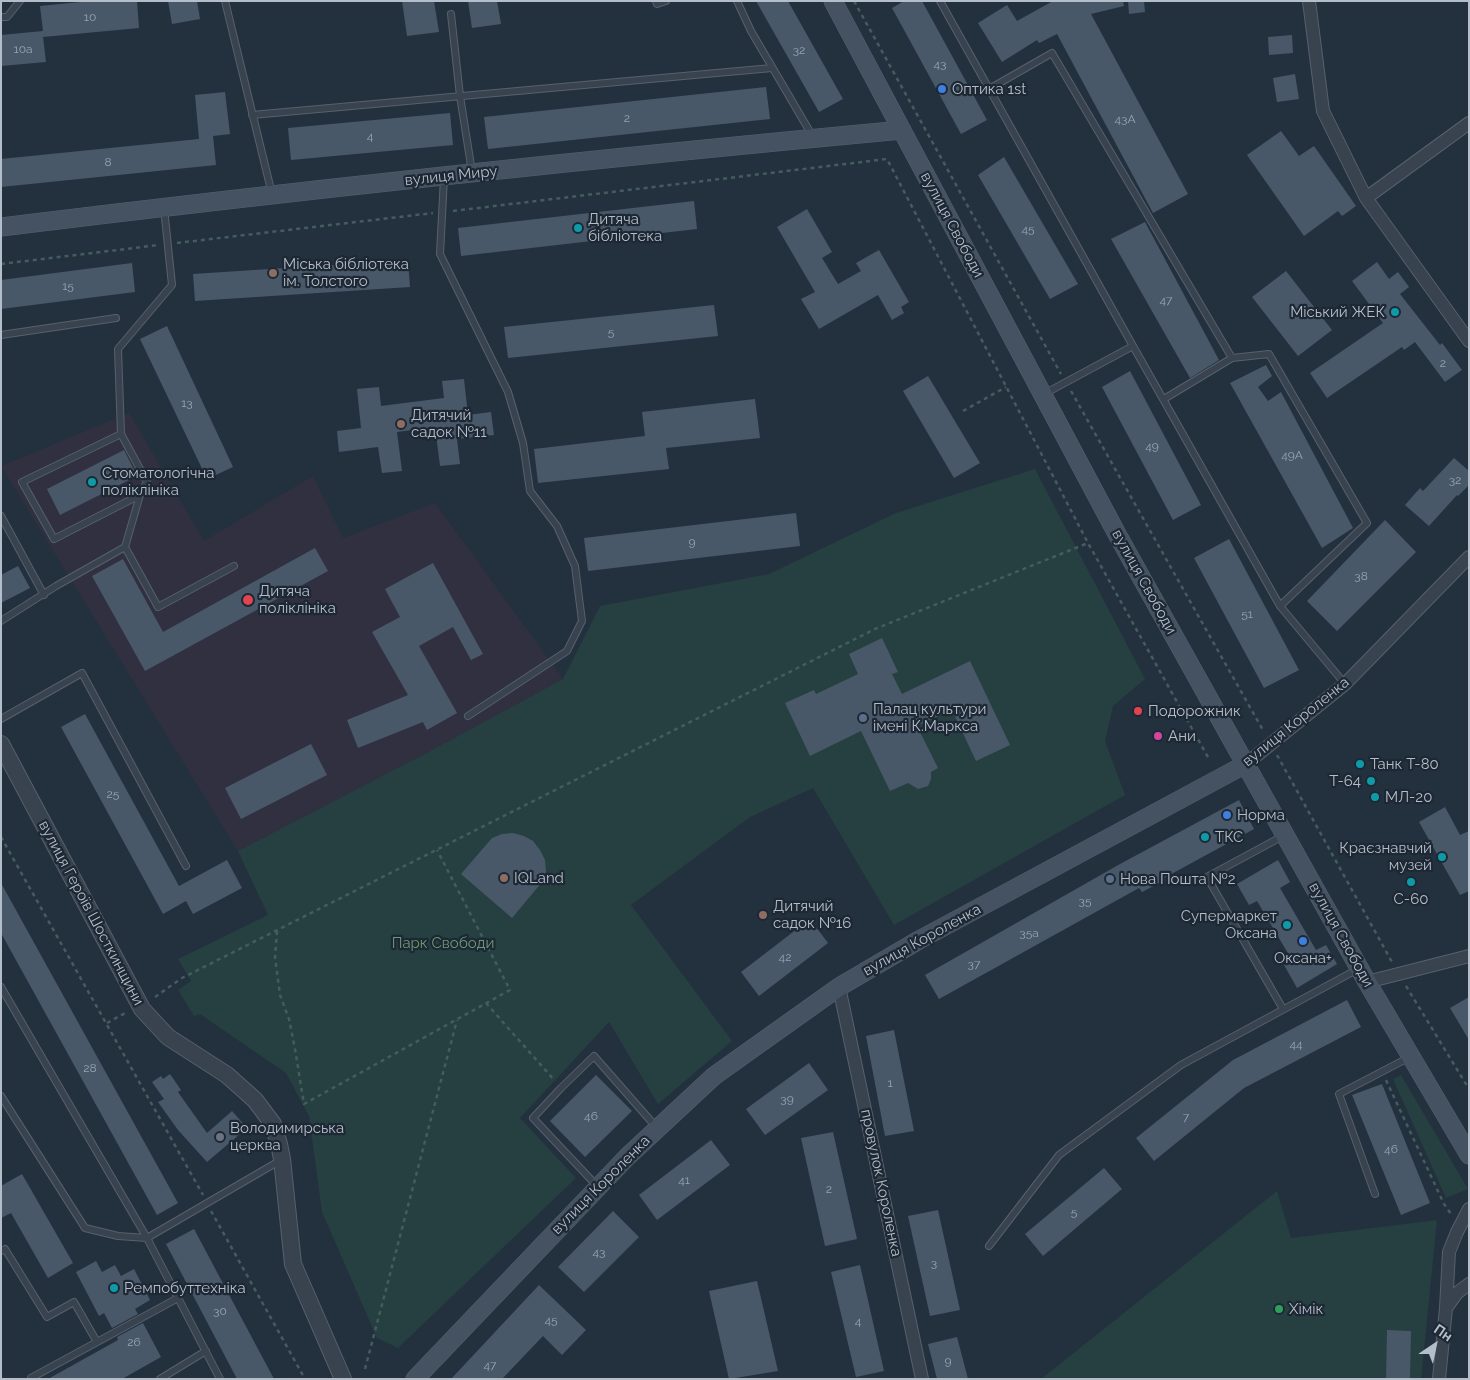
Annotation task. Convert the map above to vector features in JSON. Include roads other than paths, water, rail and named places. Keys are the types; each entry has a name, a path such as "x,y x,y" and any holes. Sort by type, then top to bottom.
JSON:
{"main road":[{"name":"вулиця Свободи","path":"833,1 1117,534 1363,975 1469,1155"},
{"name":"вулиця Миру","path":"1,227 444,176 902,130"},
{"name":"вулиця Короленка","path":"415,1379 598,1187 714,1076 839,988 919,940 1246,764"}],"street":[{"path":"1309,1 1324,111 1366,198 1469,341"},
{"path":"1366,198 1469,123"},
{"name":"вулиця Короленка","path":"1246,764 1345,684 1469,558"},
{"name":"вулиця Героїв Шосткинщини","path":"1,744 142,1009 168,1037 227,1075 255,1100 273,1124 282,1160 293,1264 343,1379"},
{"path":"1363,975 1399,974 1469,956"},
{"name":"провулок Короленка","path":"839,988 920,1377"},
{"path":"1439,1379 1449,1252 1469,1209"},
{"path":"1446,1308 1457,1293 1469,1284"}],"lane":[{"path":"1,17 7,17 20,1"},
{"path":"225,1 272,195"},
{"path":"656,1 657,4 666,1"},
{"path":"737,1 772,68 814,138"},
{"path":"940,1 1280,606 1345,684"},
{"path":"451,14 460,96 472,173"},
{"path":"989,89 1052,53 1232,358"},
{"path":"252,115 772,68"},
{"path":"444,176 440,254 508,392 523,443 530,491 557,526 575,566 582,622 567,651 468,716"},
{"path":"1,621 125,547 140,495 147,482 121,434 118,349 172,285 164,207"},
{"path":"1,335 116,318"},
{"path":"1043,395 1133,346"},
{"path":"1164,399 1232,358 1269,354 1367,523 1280,606"},
{"path":"121,434 22,482 54,539 140,495"},
{"path":"1,516 44,594"},
{"path":"125,547 158,607 234,566"},
{"path":"1,719 82,673 186,866"},
{"path":"1283,1009 1207,877 1285,834"},
{"path":"989,1246 1059,1155 1181,1065 1283,1009 1363,975"},
{"path":"1,987 147,1238 220,1379"},
{"path":"598,1187 533,1118 561,1088 594,1056 658,1128"},
{"path":"1376,1194 1339,1094 1411,1057"},
{"path":"1,1096 85,1228 118,1236 147,1238 206,1202 282,1160"},
{"path":"1,1251 5,1249 47,1317 74,1302 97,1342"},
{"path":"31,1378 178,1298"},
{"path":"160,1379 206,1351"}],"place":[{"name":"Оптика 1st","path":"942,89"},
{"name":"Дитяча бібліотека","path":"578,228"},
{"name":"Міська бібліотека ім. Толстого","path":"273,273"},
{"name":"Міський ЖЕК","path":"1395,312"},
{"name":"Дитячий садок №11","path":"401,424"},
{"name":"Стоматологічна поліклініка","path":"92,482"},
{"name":"Дитяча поліклініка","path":"248,600"},
{"name":"Подорожник","path":"1138,711"},
{"name":"Палац культури імені К.Маркса","path":"863,718"},
{"name":"Ани","path":"1158,736"},
{"name":"Танк Т-80","path":"1360,764"},
{"name":"Т-64","path":"1371,781"},
{"name":"МЛ-20","path":"1375,797"},
{"name":"Норма","path":"1227,815"},
{"name":"ТКС","path":"1205,837"},
{"name":"Краєзнавчий музей","path":"1442,857"},
{"name":"IQLand","path":"504,878"},
{"name":"Нова Пошта №2","path":"1110,879"},
{"name":"С-60","path":"1411,882"},
{"name":"Дитячий садок №16","path":"763,915"},
{"name":"Супермаркет Оксана","path":"1287,925"},
{"name":"Оксана+","path":"1303,941"},
{"name":"Володимирська церква","path":"220,1137"},
{"name":"Ремпобуттехніка","path":"114,1288"},
{"name":"Хімік","path":"1279,1309"}],"park label":[{"name":"Парк Свободи","path":"443,943"}]}
